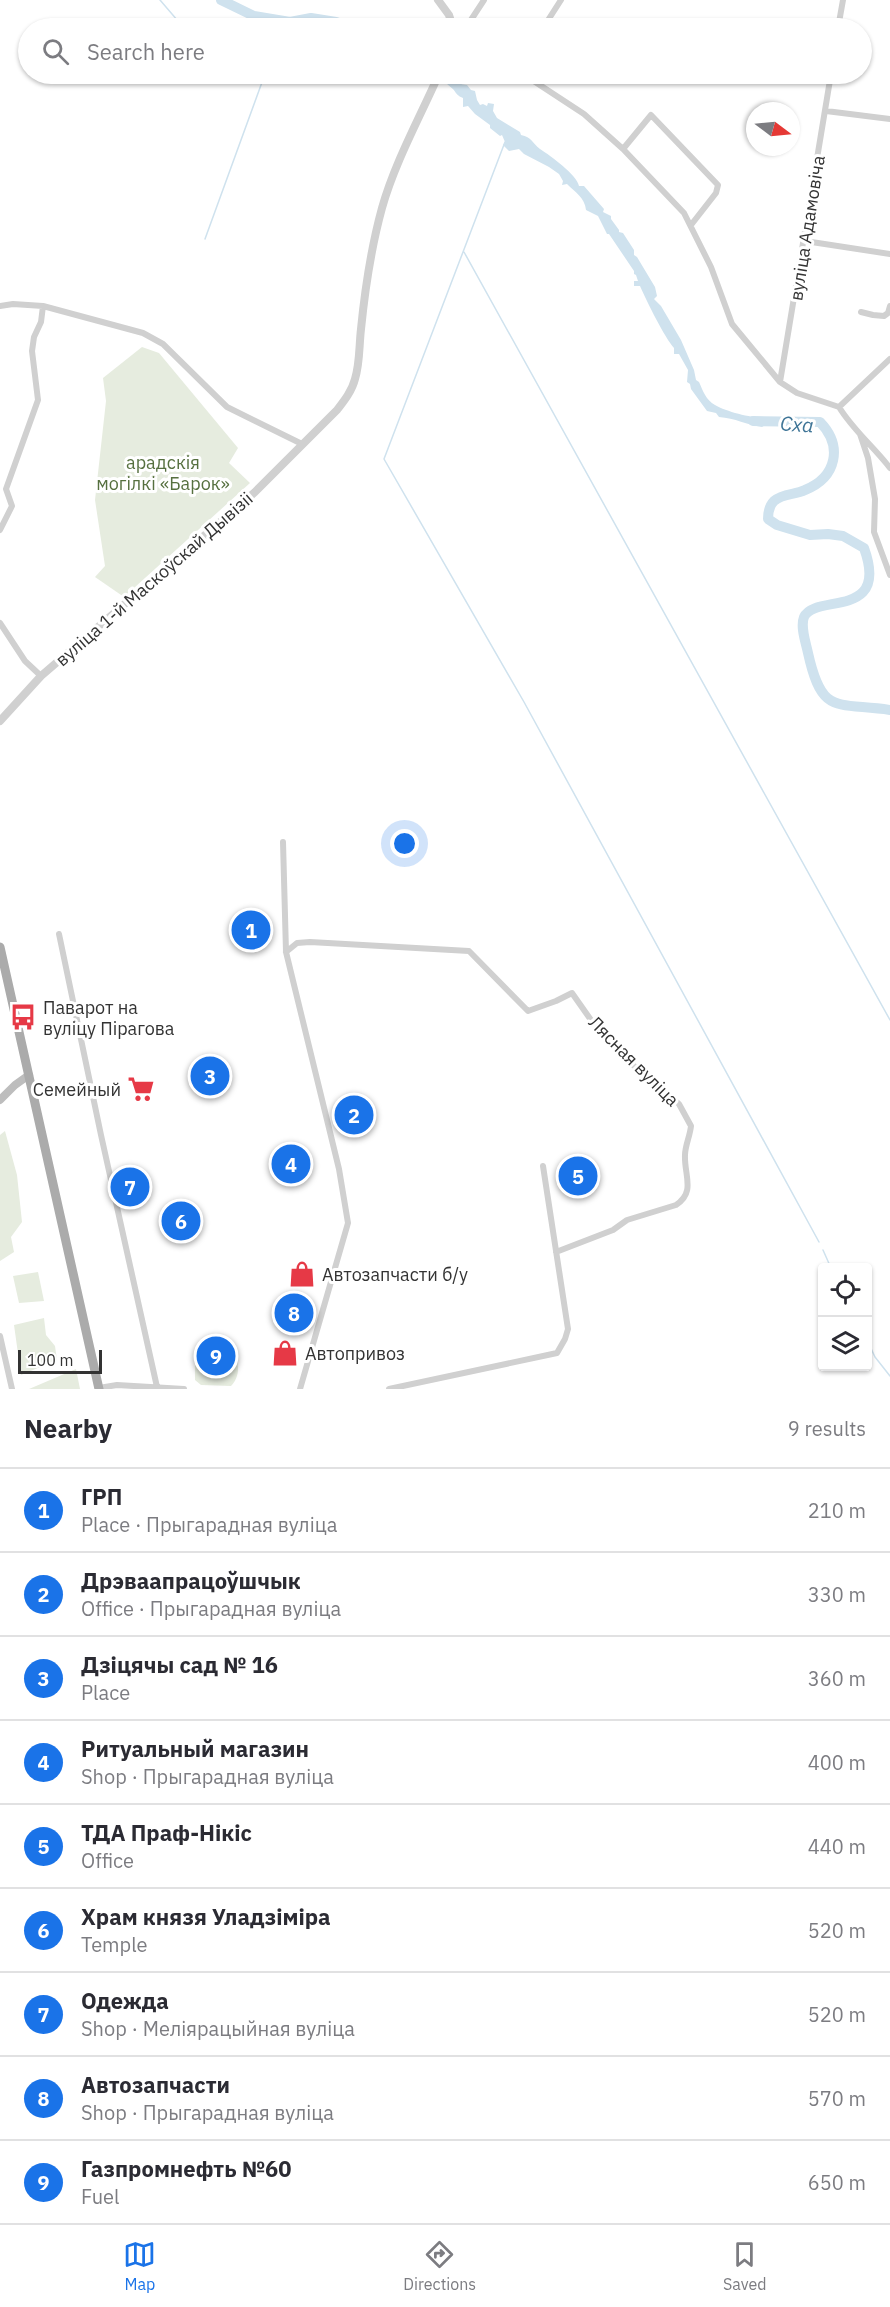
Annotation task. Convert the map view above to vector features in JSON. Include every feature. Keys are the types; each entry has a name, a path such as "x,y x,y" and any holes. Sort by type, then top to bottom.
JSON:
{"main road":[{"path":"0,947 99,1389"},
{"path":"0,1100 15,1085 29,1076"}],"street":[{"path":"438,0 450,18"},
{"path":"472,18 484,0"},
{"path":"549,18 561,0"},
{"path":"840,18 843,0"},
{"name":"вуліца 1-й Маскоўскай Дывізіі","path":"0,721 41,676 255,492 337,410 355,381 359,365 360,332 368,269 382,207 435,84"},
{"path":"538,84 584,114 623,149 684,213 711,267 732,324 780,382 797,393 839,407 850,425 874,447 890,468"},
{"name":"вуліца Адамовіча","path":"780,382 830,84"},
{"path":"826,111 890,119"},
{"path":"623,149 651,115 718,185 716,193 691,225"},
{"path":"805,241 890,254"},
{"path":"0,306 13,304 43,306 143,333 163,344 227,407 302,444"},
{"path":"0,530 12,506 6,489 38,400 32,351 34,338 41,322 43,306"},
{"path":"861,312 884,316 888,314 890,306"},
{"path":"839,407 890,359"},
{"path":"860,434 868,458 875,499 874,532 890,575"},
{"path":"0,623 26,661 41,676"},
{"path":"283,842 286,952 339,1169 348,1223 300,1389"},
{"path":"59,934 157,1387"},
{"name":"Лясная вуліца","path":"286,952 297,943 310,942 470,951 528,1011 572,993 598,1030 633,1065 678,1104 689,1119 691,1126 684,1155 689,1188 683,1200 676,1205 627,1221 613,1230 556,1252"},
{"path":"389,1389 557,1353 568,1329 543,1166"},
{"path":"0,1336 10,1388"},
{"path":"99,1389 117,1385 184,1389"}],"green space":[{"name":"арадскія могілкі «Барок»","path":"142,347 159,353 238,448 229,463 250,483 124,597 95,577 105,566 95,500 106,401 103,378"},
{"path":"5,1131 17,1175 22,1222 11,1237 14,1252 0,1261 0,1135"},
{"path":"38,1272 44,1301 19,1303 13,1276"},
{"path":"44,1318 46,1335 55,1346 57,1360 21,1375 14,1325"},
{"path":"198,1357 205,1357 205,1368 222,1369 223,1358 236,1359 237,1377 231,1386 201,1385 195,1380 195,1362"},
{"path":"76,1369 80,1389 29,1389"}],"water":[{"path":"451,84 467,85 475,91 480,105 494,104 493,111 497,118 530,139 563,166 579,186 584,186 604,209 603,212 611,216 619,232 623,233 634,250 634,255 655,287 657,296 654,299 661,306 681,340 696,380 709,401 733,412 766,418 767,424 762,427 757,426 719,417 716,413 707,411 687,382 688,370 679,354 674,354 674,348 651,310 640,286 634,286 634,281 638,281 634,271 607,234 598,216 586,210 582,199 567,184 562,185 563,181 559,174 519,149 509,151 503,145 505,142 502,135 500,136 490,128 490,125 468,106 463,107 463,98 457,95"}],"waterway":[{"path":"160,0 175,18"},
{"name":"Сха","path":"221,0 254,16 266,18"},
{"path":"205,239 261,84"},
{"path":"505,142 384,459 524,702 819,1242"},
{"path":"464,252 890,1020"},
{"name":"Сха","path":"753,421 820,422 832,441 833,460 824,477 805,490 774,501 769,509 768,519 777,525 810,535 843,536 864,548 869,571 867,586 859,595 848,600 811,610 804,617 804,635 813,673 826,697 844,705 890,710"},
{"path":"823,1250 829,1263"},
{"path":"872,1351 890,1376"}],"place":[{"name":"ГРП","path":"251,930"},
{"name":"Паварот на вуліцу Пірагова","path":"23,1017"},
{"name":"Дзіцячы сад № 16","path":"210,1076"},
{"name":"Семейный","path":"141,1089"},
{"name":"Дрэваапрацоўшчык","path":"354,1115"},
{"name":"Ритуальный магазин","path":"291,1164"},
{"name":"ТДА Праф-Нікіс","path":"578,1176"},
{"name":"Одежда","path":"130,1187"},
{"name":"Храм князя Уладзіміра","path":"181,1221"},
{"name":"Автозапчасти б/у","path":"302,1274"},
{"name":"Автозапчасти","path":"294,1313"},
{"name":"Автопривоз","path":"285,1353"},
{"name":"Газпромнефть №60","path":"216,1356"}]}
